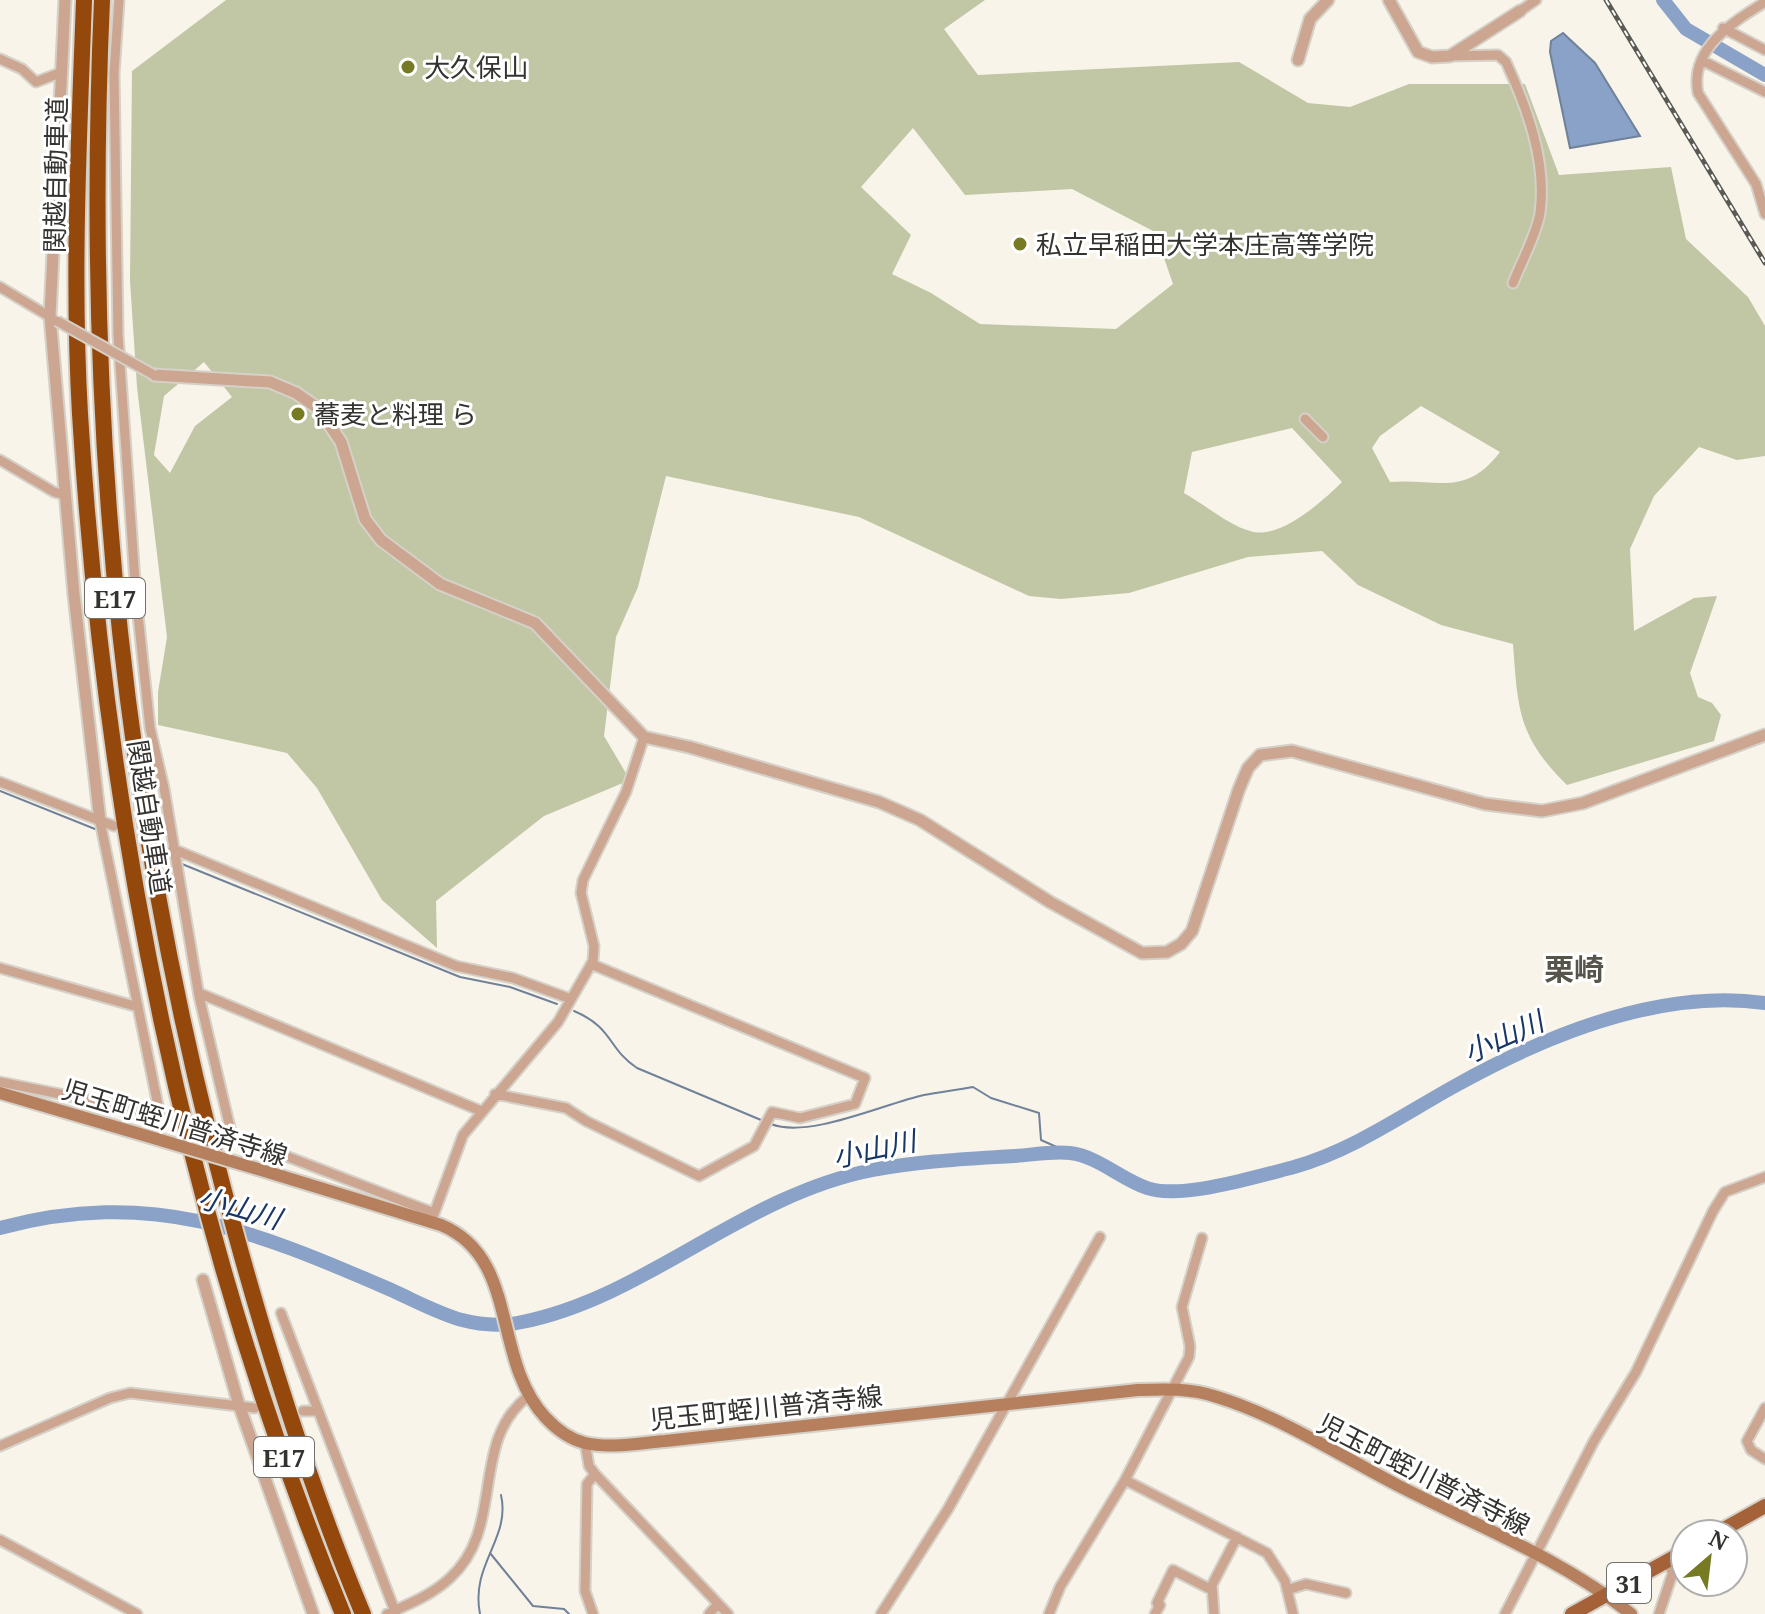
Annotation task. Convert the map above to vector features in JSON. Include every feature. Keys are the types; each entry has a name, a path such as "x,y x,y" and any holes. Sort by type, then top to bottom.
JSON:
{"highway":[{"name":"関越自動車道","path":"84,0 77,263 80,413 90,541 129,846 161,1023 201,1183 276,1434 343,1614"},
{"name":"関越自動車道","path":"102,0 99,295 107,520 130,732 163,932 222,1186 255,1302 324,1516 363,1614"}],"main road":[{"name":"児玉町蛭川普済寺線","path":"0,1093 432,1218 468,1241 490,1268 527,1397 555,1427 585,1443 600,1446 665,1441 1170,1388 1214,1396 1246,1408 1535,1555 1606,1595 1631,1614"},
{"path":"1744,1518 1765,1506"},
{"name":"31","path":"1572,1614 1669,1560"}],"street":[{"path":"0,1082 165,1116 138,1007 100,821 65,495 54,318 65,0"},
{"path":"119,0 114,144 122,427 150,728 169,844 226,1132 432,1218 454,1153 481,1111 558,1022 591,964 594,946 581,893 583,880 626,792 644,737"},
{"path":"1298,60 1310,19 1328,0"},
{"path":"1389,0 1418,52 1432,57 1498,55 1506,62 1533,133 1540,175 1540,215 1513,283"},
{"path":"1450,56 1522,5 1536,0"},
{"path":"1765,2 1721,31 1696,82 1698,93 1756,184 1765,214"},
{"path":"1721,31 1765,50"},
{"path":"1706,57 1765,92"},
{"path":"0,59 22,69 36,82 62,72"},
{"path":"0,287 154,375 270,382 296,393 319,409 341,442 365,519 381,540 440,584 535,623 644,737 850,794 920,820 1050,902 1114,939 1147,953 1176,948 1192,931 1239,789 1248,768 1260,755 1292,751 1485,804 1542,811 1583,803 1765,735"},
{"path":"1305,419 1323,437"},
{"path":"0,460 65,495"},
{"path":"0,782 114,826"},
{"path":"169,844 456,966 513,978 571,999"},
{"path":"495,1094 566,1108 699,1176 754,1146 772,1112 800,1118 855,1104 865,1078 591,964"},
{"path":"0,968 138,1007"},
{"path":"199,993 481,1111"},
{"path":"1505,1614 1595,1439 1636,1372 1713,1211 1725,1192 1765,1177"},
{"path":"881,1614 948,1509 1100,1237"},
{"path":"1049,1614 1060,1587 1125,1480 1170,1388 1189,1357 1182,1307 1202,1238"},
{"path":"203,1280 239,1405 313,1614"},
{"path":"281,1313 392,1613 435,1590 464,1563 482,1528 496,1445 513,1413 527,1397"},
{"path":"0,1446 120,1395 141,1393 255,1408"},
{"path":"1765,1408 1747,1441 1751,1450 1765,1459"},
{"path":"303,1411 317,1411"},
{"path":"585,1443 589,1466 595,1474 728,1614"},
{"path":"593,1614 585,1591 587,1484 595,1474"},
{"path":"1125,1480 1263,1550 1276,1561 1293,1614"},
{"path":"1214,1614 1212,1590 1237,1537"},
{"path":"0,1540 137,1614"},
{"path":"1659,1614 1673,1572 1666,1562"},
{"path":"1155,1614 1173,1570 1212,1590"},
{"path":"1287,1590 1306,1584 1346,1593"},
{"path":"709,1614 718,1604"}],"green space":[{"path":"226,0 985,0 944,29 978,75 1239,62 1308,103 1350,107 1409,84 1525,84 1559,175 1671,167 1686,239 1748,297 1765,326 1765,456 1737,460 1699,447 1654,496 1630,549 1634,631 1694,598 1717,596 1690,673 1698,697 1712,703 1721,715 1714,741 1567,785 1530,737 1519,705 1513,644 1441,625 1358,585 1322,551 1248,557 1129,593 1061,599 1029,596 859,517 666,476 638,587 616,637 604,736 630,780 544,816 436,901 437,948 382,900 317,788 287,753 158,725 158,692 167,637 137,387 130,281 132,71","holes":["913,128 965,195 1072,189 1155,232 1173,284 1116,329 980,324 931,293 892,274 911,235 861,187","204,362 232,397 195,426 170,473 154,455 164,396","1421,406 1500,452 1475,476 1462,481 1390,482 1372,448 1380,436","1292,428 1342,482 1287,525 1262,533 1250,531 1184,493 1192,452"]}],"water":[{"path":"1563,33 1595,63 1640,136 1570,148 1550,52 1551,41"}],"waterway":[{"path":"1663,0 1686,29 1765,75"},
{"path":"0,791 95,829"},
{"path":"182,864 460,977 510,987 557,1004"},
{"name":"小山川","path":"0,1228 54,1217 105,1212 153,1214 200,1221 292,1249 452,1317 468,1322 503,1325 568,1309 611,1291 781,1201 826,1183 873,1170 908,1164 1063,1153 1090,1158 1147,1188 1162,1191 1199,1189 1316,1160 1376,1132 1488,1068 1563,1034 1603,1020 1684,1003 1725,1000 1765,1003"},
{"path":"574,1011 604,1031 627,1061 637,1068 761,1120"},
{"path":"771,1124 787,1127 825,1124 907,1099 973,1087 991,1098 1039,1113 1041,1140 1070,1153"},
{"path":"480,1614 480,1580 501,1525 501,1495"},
{"path":"490,1553 533,1606 564,1609 569,1614"}],"tunnel":[{"path":"125,829 162,842"}],"railway":[{"path":"1606,0 1765,263"}],"place":[{"name":"大久保山","path":"408,67"},
{"name":"私立早稲田大学本庄高等学院","path":"1020,244"},
{"name":"蕎麦と料理 ら","path":"298,414"}],"district":[{"name":"栗崎","path":"1574,968"}]}
